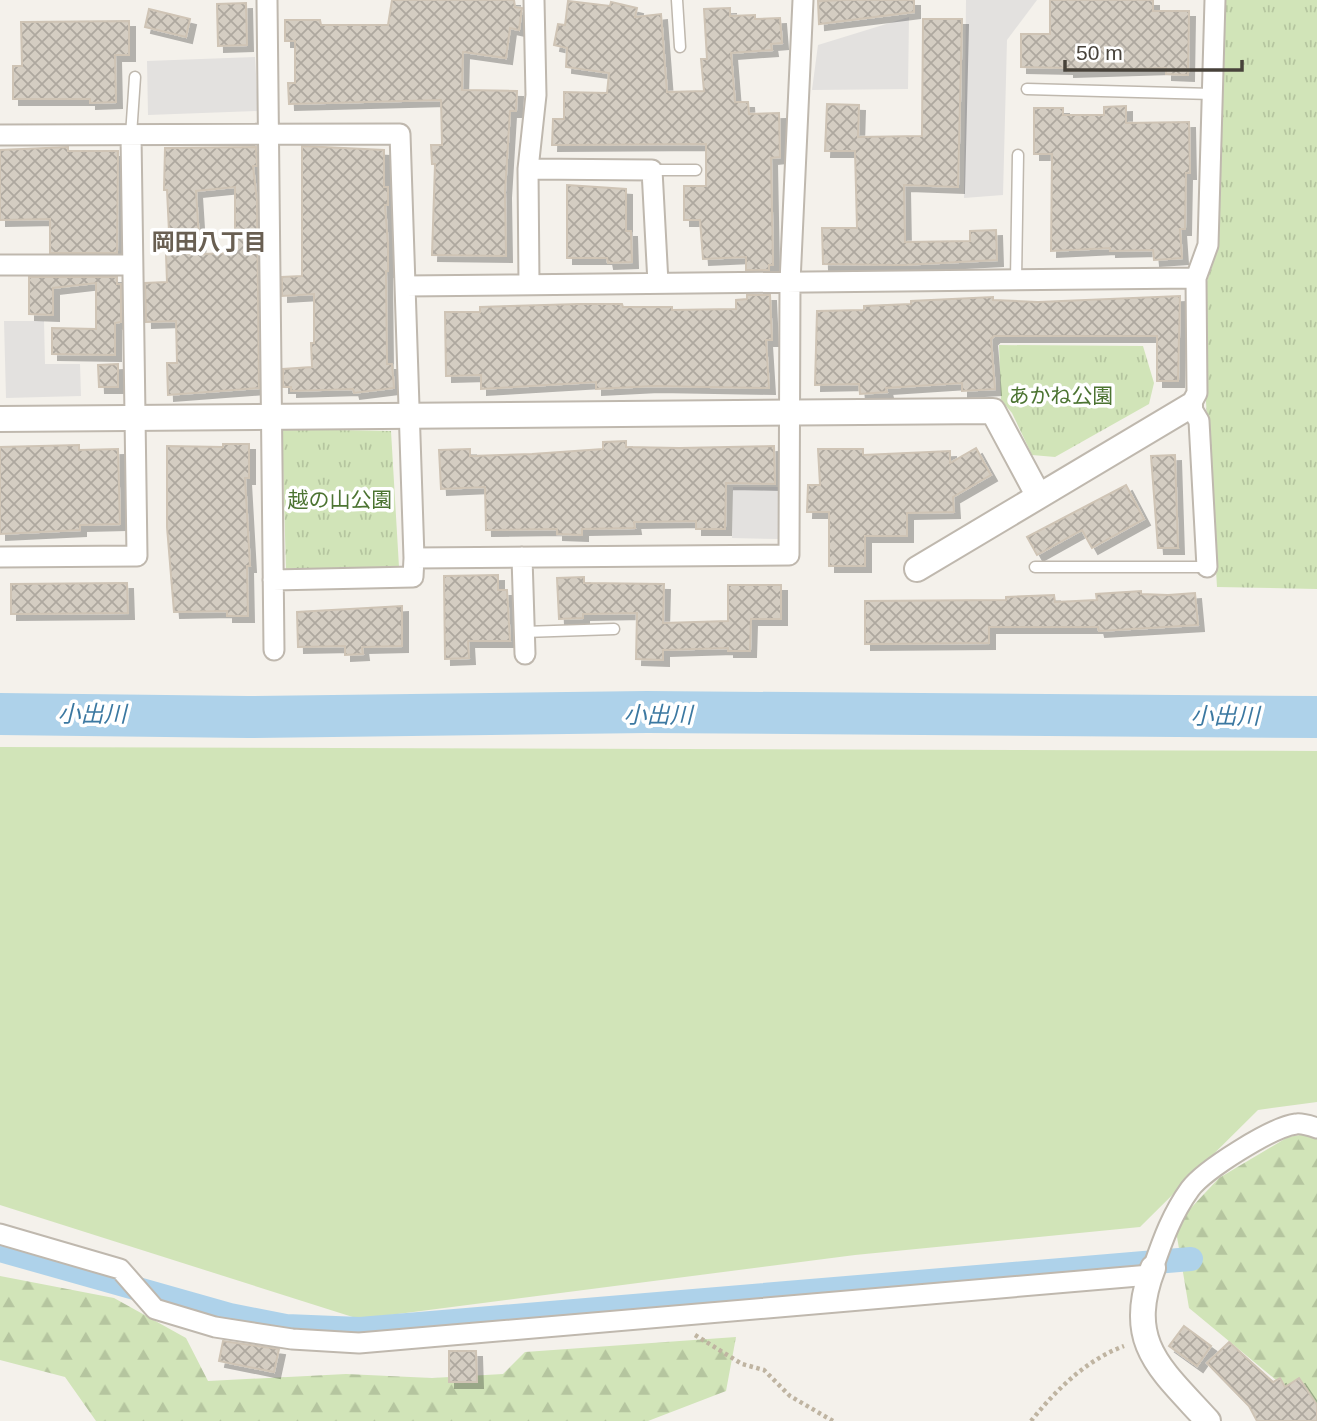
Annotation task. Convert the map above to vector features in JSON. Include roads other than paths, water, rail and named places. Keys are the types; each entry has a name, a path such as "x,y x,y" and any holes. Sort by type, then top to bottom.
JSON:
{"street":[{"path":"267,0 274,650"},
{"path":"529,284 528,169 536,95 534,0"},
{"path":"414,558 789,555 790,282 803,0"},
{"path":"917,569 1189,406 1197,393 1196,278 1208,245 1216,0"},
{"path":"0,135 400,134 413,577 273,580"},
{"path":"0,557 137,556 131,135"},
{"path":"528,169 652,170 658,283"},
{"path":"0,265 132,265"},
{"path":"405,286 1196,278"},
{"path":"1189,406 1199,421 1207,567"},
{"path":"0,419 993,411 1038,495"},
{"path":"522,557 525,654"},
{"path":"1208,1421 1157,1365 1144,1338 1142,1315 1167,1225 1192,1186 1217,1165 1253,1143 1295,1124 1317,1128"},
{"path":"0,1234 120,1269 155,1309 215,1328 292,1339 359,1343 667,1318 1154,1266"}],"lane":[{"path":"677,0 680,47"},
{"path":"131,135 135,77"},
{"path":"1027,89 1212,94"},
{"path":"1016,280 1018,155"},
{"path":"652,170 696,170"},
{"path":"1035,567 1207,567"},
{"path":"524,632 614,629"}],"waterway":[{"name":"小出川","path":"0,714 248,717 647,712 1317,717"},
{"path":"0,1250 230,1315 286,1326 360,1329 1191,1259"}],"district":[{"name":"岡田八丁目","path":"209,242"}],"park label":[{"name":"あかね公園","path":"1061,395"},
{"name":"越の山公園","path":"340,499"}]}
